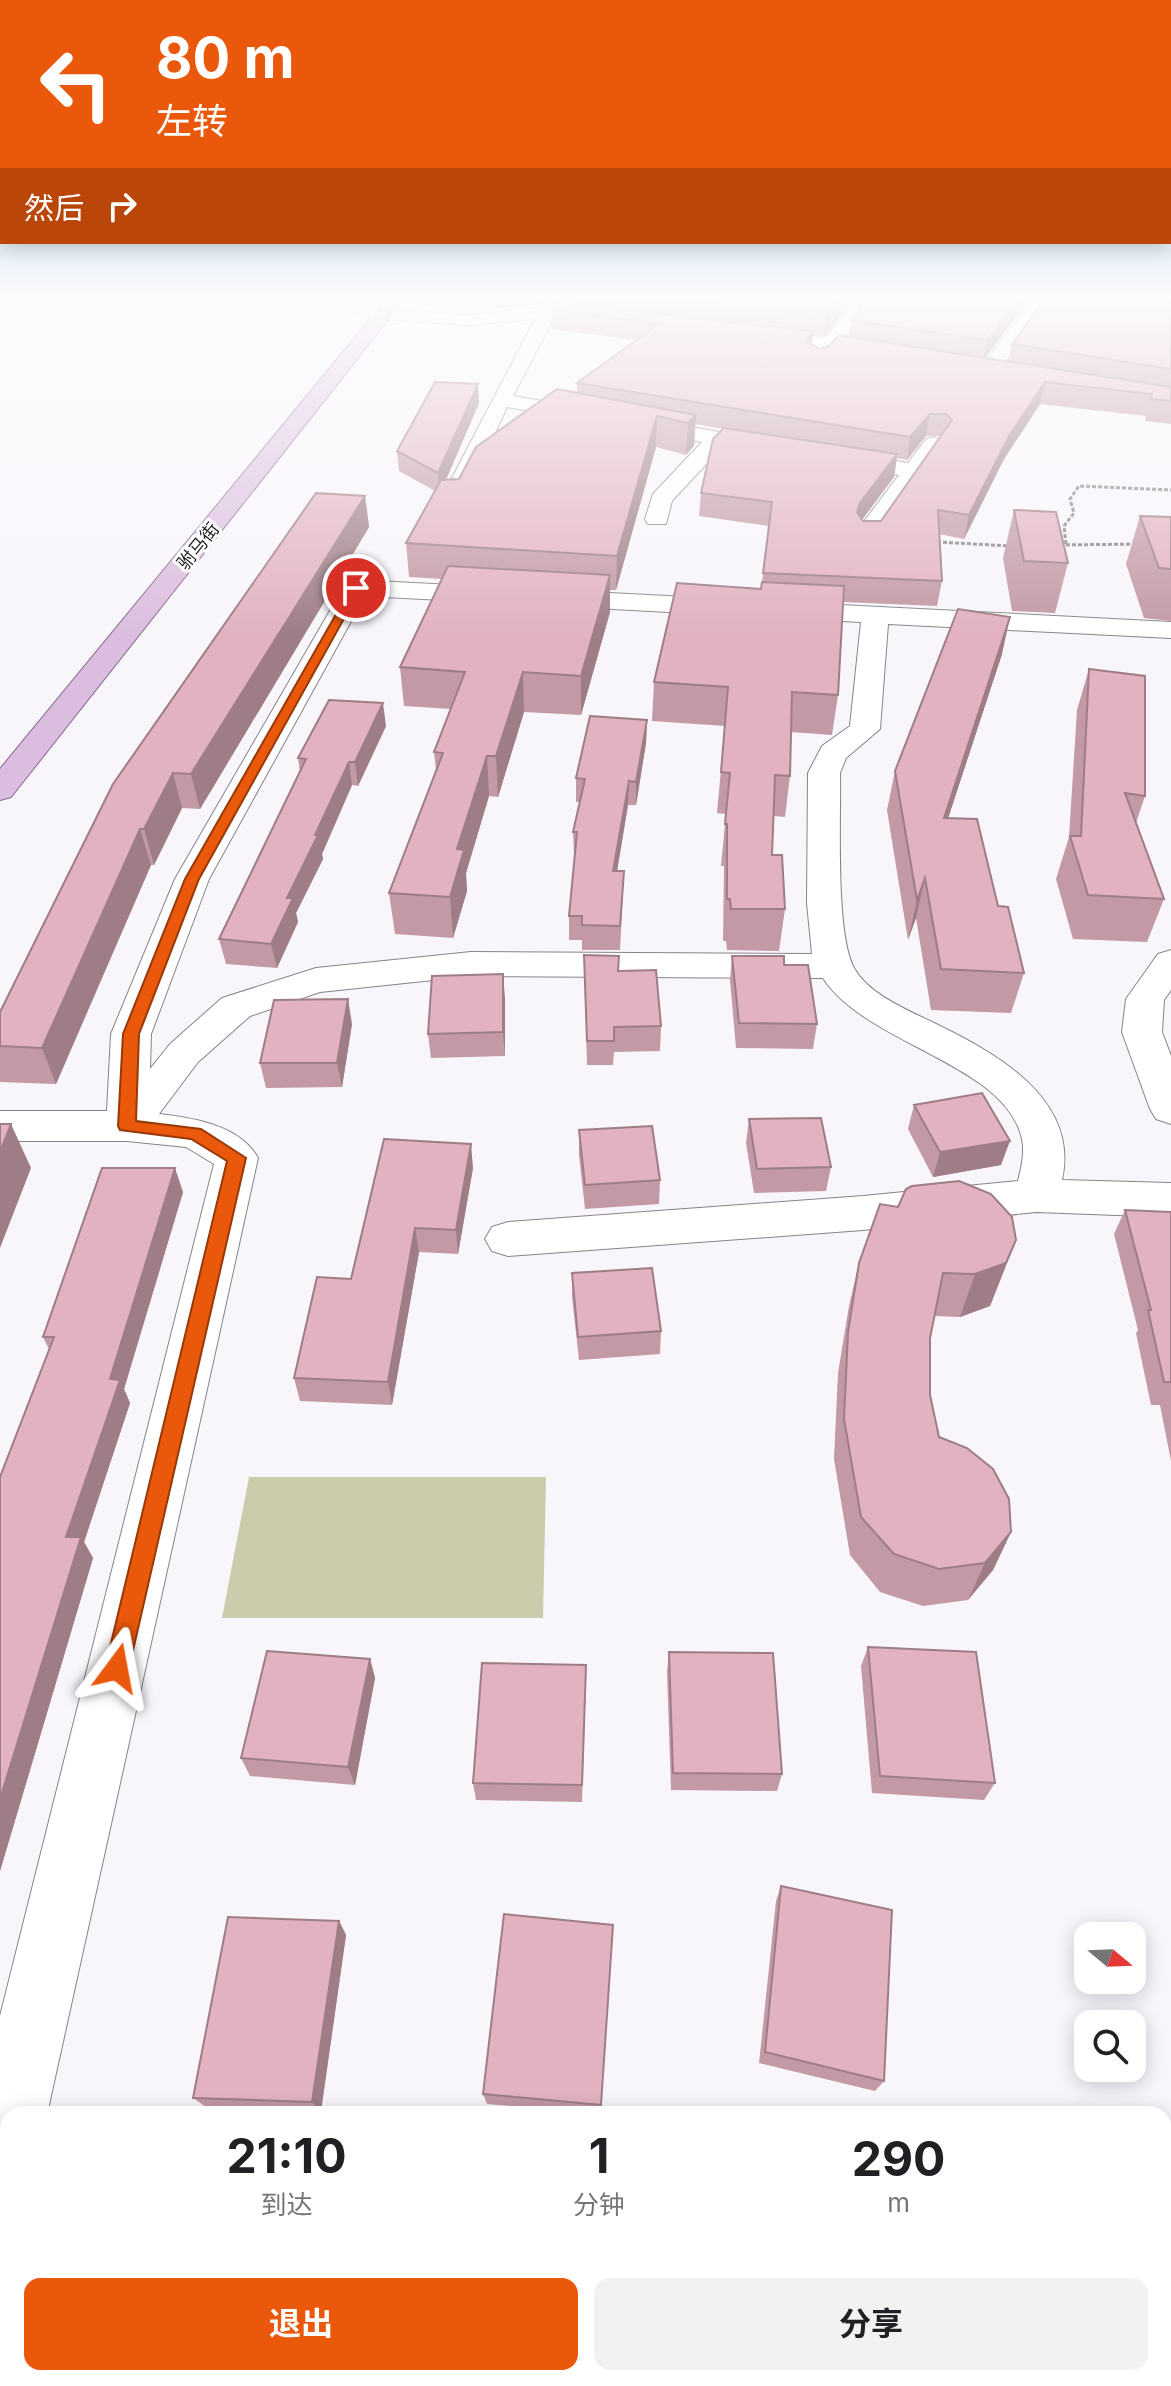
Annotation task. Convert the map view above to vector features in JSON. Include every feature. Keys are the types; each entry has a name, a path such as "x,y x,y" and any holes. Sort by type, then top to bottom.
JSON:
{"main road":[{"name":"驸马街","path":"93,636 287,412"},
{"name":"驸马街","path":"0,790 296,412"}],"lane":[{"path":"451,505 495,412"},
{"path":"567,412 716,440 914,471"},
{"path":"657,519 661,499 716,440"},
{"path":"868,537 871,528 934,444"},
{"path":"127,1126 131,1034 192,879 356,588 1171,630"},
{"path":"875,614 865,729 833,753 824,773 828,929 834,966 856,994 891,1017 948,1045 1017,1094 1041,1130 1045,1165 1036,1196"},
{"path":"1166,1100 1142,1032 1145,999 1171,962"},
{"path":"127,1126 184,1053 236,1007 316,980 471,964 834,966"},
{"path":"0,1126 127,1126 195,1133 237,1158 13,2106"},
{"path":"508,1239 863,1213 1036,1196 1171,1200"}],"path":[{"path":"1066,544 1064,526 1074,513 1070,499 1079,486 1171,490"},
{"path":"868,537 1019,546"},
{"path":"1057,546 1133,541 1144,544"}],"green space":[{"path":"249,1477 546,1477 543,1618 222,1618"}],"building":[{"path":"418,412 465,412 438,473 397,451"},
{"path":"524,412 682,412 696,415 688,423 657,416 617,556 406,543 441,480 459,479 476,447"},
{"path":"758,412 1025,412 1009,436 969,515 938,510 942,581 763,573 772,502 701,493 713,439 724,428 897,454 860,503 857,512 863,521 881,521 952,420 946,414 930,414 910,437"},
{"path":"316,493 365,496 191,774 173,773 144,829 140,829 42,1048 0,1046 0,1012 113,784"},
{"path":"1014,510 1056,512 1068,563 1024,561"},
{"path":"1140,516 1171,517 1171,569 1159,568"},
{"path":"448,566 610,575 581,676 523,672 496,756 487,756 457,849 464,850 450,897 389,893 443,753 434,752 465,672 400,667"},
{"path":"762,582 844,586 838,695 792,692 790,776 775,775 772,855 782,855 785,909 731,909 730,899 727,899 725,824 730,773 721,772 728,687 654,682 677,583 761,589"},
{"path":"958,609 1010,617 944,818 977,819 998,906 1008,907 1024,973 941,969 925,878 917,900 895,771"},
{"path":"1089,669 1145,676 1145,796 1125,793 1164,899 1088,895 1070,836 1081,836"},
{"path":"329,700 383,703 355,762 349,762 315,835 318,835 287,898 293,898 271,944 219,939 306,759 298,758"},
{"path":"590,716 647,720 636,782 629,781 613,871 624,871 620,926 582,925 582,916 569,916 577,832 573,832 585,779 576,778"},
{"path":"584,955 619,956 618,971 656,970 661,1026 614,1027 614,1041 587,1041"},
{"path":"732,956 784,956 784,965 808,965 817,1024 739,1023"},
{"path":"503,974 503,1032 428,1034 432,976"},
{"path":"348,999 337,1063 260,1063 274,1000"},
{"path":"982,1093 1010,1141 940,1152 914,1105"},
{"path":"821,1118 831,1167 757,1169 749,1119"},
{"path":"0,1124 11,1124 0,1152"},
{"path":"652,1126 660,1180 585,1185 579,1130"},
{"path":"384,1139 471,1144 456,1230 415,1228 388,1382 294,1378 317,1277 351,1279"},
{"path":"102,1168 175,1168 110,1379 120,1380 66,1537 81,1537 0,1799 0,1477 54,1337 43,1337"},
{"path":"959,1181 991,1194 1012,1217 1016,1240 1006,1263 975,1274 943,1273 930,1338 930,1395 939,1437 967,1448 993,1469 1009,1499 1011,1532 985,1563 939,1569 894,1554 861,1517 844,1419 848,1332 859,1263 880,1204 898,1207 906,1189 912,1186"},
{"path":"1125,1210 1171,1212 1171,1382 1164,1382 1148,1310 1151,1310"},
{"path":"652,1268 661,1331 578,1337 572,1273"},
{"path":"868,1647 976,1652 995,1783 880,1776"},
{"path":"267,1651 370,1659 348,1767 241,1758"},
{"path":"669,1652 773,1653 782,1774 673,1773"},
{"path":"482,1663 586,1665 582,1785 473,1783"},
{"path":"781,1886 892,1910 884,2081 765,2052"},
{"path":"504,1914 613,1925 601,2105 483,2094"},
{"path":"228,1917 339,1921 312,2102 193,2098"}],"route":[{"path":"117,1668 237,1158 195,1133 127,1126 131,1034 192,879 356,588"}]}
